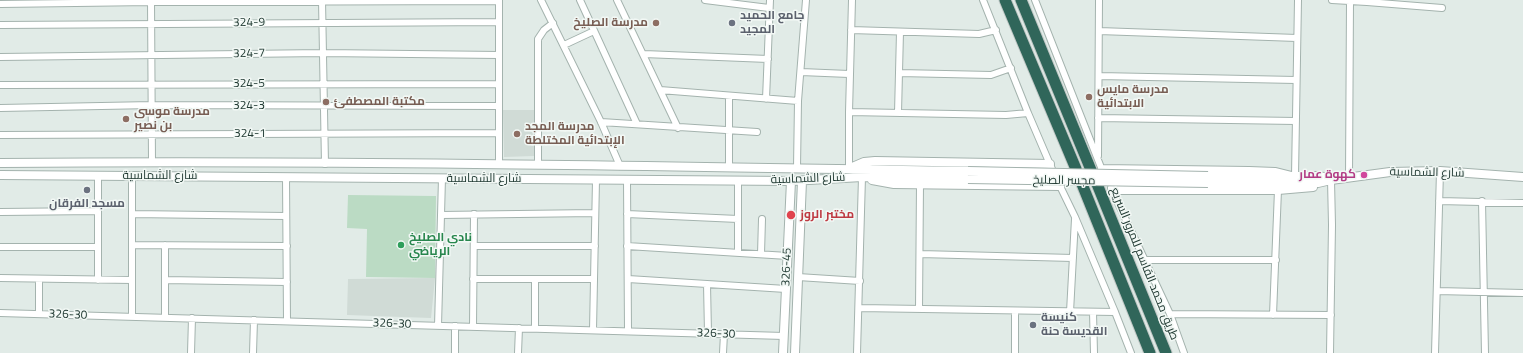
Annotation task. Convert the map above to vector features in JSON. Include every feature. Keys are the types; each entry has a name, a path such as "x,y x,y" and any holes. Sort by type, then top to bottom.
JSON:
{"highway":[{"path":"1005,0 1076,170"},
{"path":"1021,0 1098,167"},
{"path":"1082,184 1140,332 1150,353"},
{"name":"طريق محمد القاسم للمرور السريع","path":"1097,184 1166,353"},
{"path":"1148,308 1173,353"},
{"path":"1140,332 1146,353"}],"street":[{"path":"541,0 601,122 620,166"},
{"path":"580,0 637,124"},
{"path":"617,0 678,128"},
{"path":"705,0 770,8"},
{"path":"766,99 770,0"},
{"path":"797,168 798,101 806,0"},
{"path":"852,0 849,74 849,168 869,161 1051,167 983,0"},
{"path":"1035,0 1098,167"},
{"path":"1098,167 1099,0"},
{"path":"1098,167 1274,171 1295,176 1298,0"},
{"path":"1332,0 1442,8"},
{"path":"151,1 152,162"},
{"path":"0,4 151,1 498,1 499,165"},
{"path":"322,1 326,164"},
{"path":"1349,177 1350,1"},
{"name":"324-9","path":"0,25 499,22"},
{"path":"538,166 538,39 544,30 553,23"},
{"path":"851,30 979,34 996,30"},
{"path":"564,45 594,31"},
{"path":"1099,31 1297,38"},
{"path":"898,113 900,32"},
{"name":"324-7","path":"0,57 323,53 499,55"},
{"path":"644,54 768,59"},
{"path":"899,73 991,74 1011,68"},
{"path":"801,72 849,74"},
{"path":"1099,76 1296,80"},
{"name":"324-5","path":"0,85 499,84"},
{"path":"660,90 798,101"},
{"path":"728,167 729,96"},
{"name":"324-3","path":"0,108 152,105 499,106"},
{"path":"849,112 1006,115 1028,113"},
{"path":"1098,118 1296,121"},
{"path":"601,122 757,132"},
{"name":"324-1","path":"0,135 499,133"},
{"name":"شارع الشماسية","path":"0,163 152,162 849,168 968,175"},
{"path":"240,163 240,177"},
{"path":"570,179 571,166"},
{"path":"1436,353 1440,171"},
{"name":"شارع الشماسية","path":"1208,179 1328,181 1390,172 1440,171 1523,178"},
{"name":"شارع الشماسية","path":"0,175 802,181 862,177 968,175"},
{"name":"مجسر الصليخ","path":"968,175 1208,179"},
{"path":"98,176 98,280"},
{"path":"132,176 132,317"},
{"name":"شارع الشماسية","path":"1208,179 1324,176 1328,181"},
{"path":"286,177 287,321"},
{"path":"857,353 862,177 886,183 1059,185 1075,217 1131,353"},
{"path":"438,326 442,178"},
{"path":"593,330 596,180"},
{"path":"627,180 628,331"},
{"path":"738,180 738,253"},
{"name":"326-45","path":"784,353 791,181"},
{"name":"326-45","path":"795,353 802,181"},
{"path":"1184,353 1170,314 1111,187 1278,190 1310,188 1328,181 1332,225 1330,353"},
{"path":"919,309 920,184"},
{"path":"1273,315 1278,190"},
{"path":"1439,201 1523,203"},
{"path":"1482,202 1485,353"},
{"path":"0,212 98,212"},
{"path":"441,215 595,213"},
{"path":"132,214 286,216"},
{"path":"473,327 474,214"},
{"path":"627,214 738,219"},
{"path":"1070,312 1075,217"},
{"path":"761,254 762,219"},
{"path":"132,245 287,246"},
{"path":"165,245 165,318"},
{"path":"474,246 595,246"},
{"path":"627,246 788,256"},
{"path":"0,247 98,247"},
{"path":"920,254 1072,258"},
{"path":"1146,260 1276,260"},
{"path":"0,278 132,280"},
{"path":"798,278 860,281"},
{"path":"39,279 39,314"},
{"path":"473,279 594,279"},
{"path":"535,279 535,328"},
{"path":"628,279 786,289"},
{"path":"165,280 287,282"},
{"path":"707,284 708,334"},
{"path":"1437,291 1523,293"},
{"path":"859,308 1115,312"},
{"path":"1015,311 1015,353"},
{"path":"1093,312 1094,353"},
{"name":"326-30","path":"0,313 784,336"},
{"path":"1170,314 1331,315"},
{"path":"191,353 192,318"},
{"path":"253,353 254,320"},
{"path":"455,326 455,353"},
{"path":"518,353 519,328"},
{"path":"723,353 724,334"}],"shaded area":[{"path":"503,110 534,110 534,156 504,157"},
{"path":"435,278 431,318 347,315 348,279"}],"green space":[{"name":"نادي الصليخ الرياضي","path":"348,195 436,196 435,278 366,277 367,229 347,228"}],"place":[{"name":"مدرسة الصليخ","path":"656,23"},
{"name":"جامع الحميد المجيد","path":"732,23"},
{"name":"مدرسة مايس الابتدائية","path":"1089,97"},
{"name":"مكتبة المصطفئ","path":"326,102"},
{"name":"مدرسة موسى بن نصير","path":"126,119"},
{"name":"مدرسة المجد الإبتدائية المختلطة","path":"517,134"},
{"name":"كهوة عمار","path":"1364,175"},
{"name":"مسجد الفرقان","path":"87,190"},
{"name":"مختبر الروز","path":"791,215"},
{"name":"نادي الصليخ الرياضي","path":"401,245"},
{"name":"كنيسة القديسة حنة","path":"1033,325"}]}
